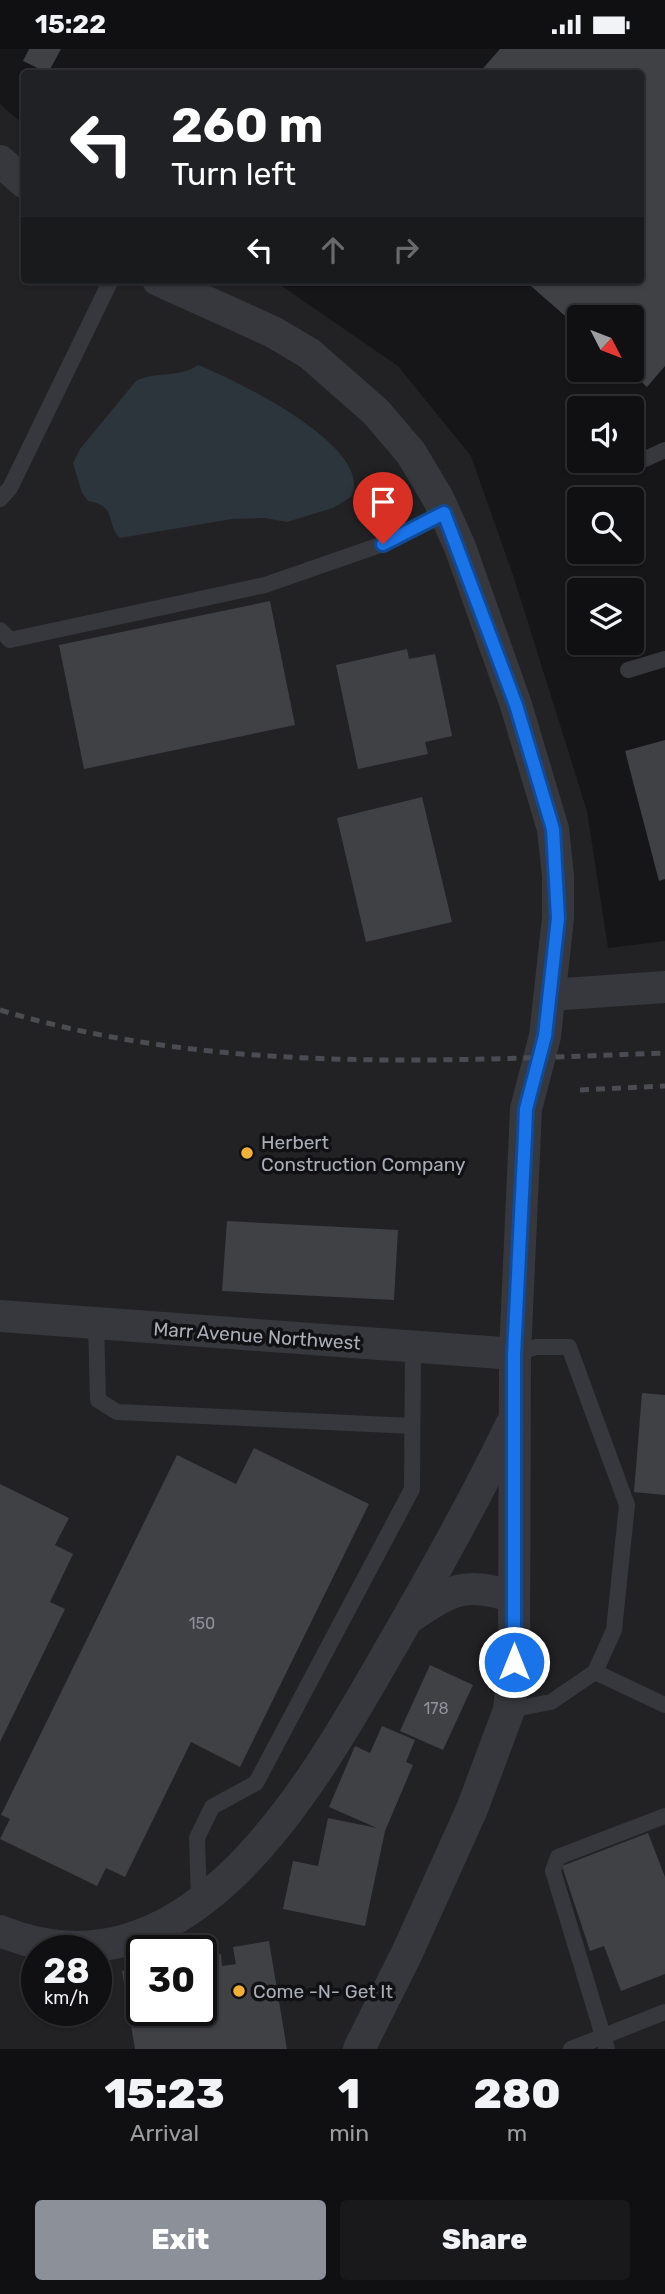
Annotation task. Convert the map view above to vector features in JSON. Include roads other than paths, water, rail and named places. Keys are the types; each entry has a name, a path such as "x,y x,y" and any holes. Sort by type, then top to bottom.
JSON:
{"street":[{"path":"0,161 21,179"},
{"path":"167,284 273,332 310,354 376,412 411,453 444,513 516,705 553,829 558,918 545,1036 526,1109 514,1355 514,1662 509,1710 456,1846 359,2049"},
{"path":"550,995 665,987"},
{"name":"Marr Avenue Northwest","path":"0,1316 514,1355"},
{"path":"0,1931 55,1945 78,1947 111,1943 139,1935 173,1919 199,1902 260,1849 296,1803 408,1618 486,1477 514,1417"},
{"path":"408,1618 447,1593 482,1587 514,1597"}],"lane":[{"path":"0,499 10,488 109,284"},
{"path":"644,459 665,450"},
{"path":"0,630 10,640 265,585 383,544 444,513"},
{"path":"628,670 665,659"},
{"path":"96,1324 97,1401 117,1412 412,1426"},
{"path":"199,1902 197,1838 212,1807 256,1783 299,1707 412,1489 413,1347"},
{"path":"509,1710 551,1702 595,1672 614,1630 627,1505 569,1347 536,1347 514,1355"},
{"path":"595,1672 665,1705"},
{"path":"605,2043 554,1871 558,1857 569,1851 665,1816"},
{"path":"570,2049 605,2043 665,2012"}],"railway":[{"path":"0,1010 81,1031 163,1045 246,1054 414,1060 665,1053"},
{"path":"580,1090 665,1086"}],"place":[{"name":"Herbert Construction Company","path":"247,1153"},
{"name":"Come -N- Get It","path":"239,1991"}]}
